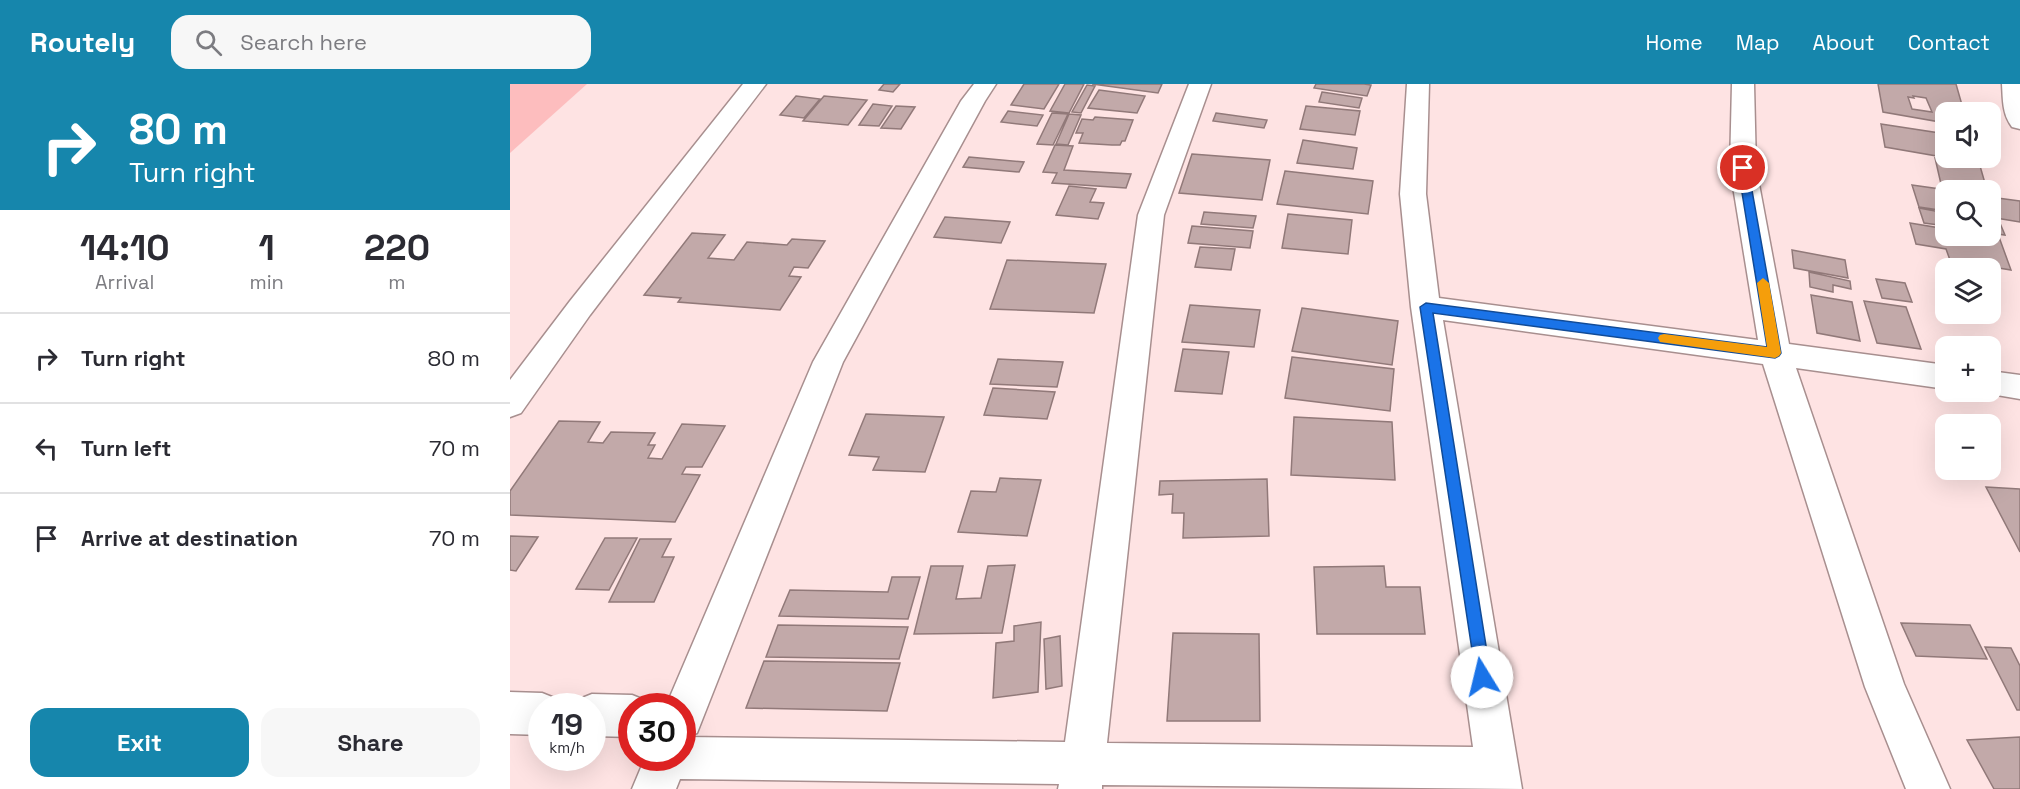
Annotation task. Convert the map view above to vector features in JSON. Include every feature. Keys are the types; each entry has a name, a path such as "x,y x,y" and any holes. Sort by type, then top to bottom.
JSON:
{"street":[{"path":"510,404 580,309 755,84"},
{"path":"693,693 828,362 967,111 985,84"},
{"path":"1081,776 1151,215 1200,84"},
{"path":"696,759 1081,776 1498,779 1426,307 1413,194 1418,84"},
{"path":"1743,84 1743,168 1775,353 1886,687 1928,789"},
{"path":"2013,84 2015,110 2020,122"},
{"path":"1426,307 1935,375"},
{"path":"2001,384 2020,387"},
{"path":"510,713 528,714"},
{"path":"654,789 661,771"}],"shaded area":[{"path":"510,84 587,84 510,153"}],"building":[{"path":"884,84 900,84 893,92 879,90"},
{"path":"1024,84 1059,84 1044,109 1011,105"},
{"path":"1065,84 1084,84 1069,113 1050,111"},
{"path":"1092,84 1162,84 1158,93"},
{"path":"1316,84 1371,85 1367,96 1314,88"},
{"path":"1878,84 1956,84 1961,102 1935,102 1935,121 1883,112","holes":["1908,97 1926,98 1932,112 1912,109"]},
{"path":"1087,85 1095,86 1081,113 1072,112"},
{"path":"1099,90 1145,96 1137,113 1088,108"},
{"path":"1322,92 1362,98 1359,108 1319,102"},
{"path":"796,96 820,99 804,118 780,115"},
{"path":"824,96 867,100 848,125 803,121"},
{"path":"873,104 892,106 879,126 859,125"},
{"path":"896,106 915,107 901,129 881,128"},
{"path":"1306,106 1360,111 1355,135 1300,129"},
{"path":"1008,111 1043,115 1037,126 1001,122"},
{"path":"1052,113 1068,114 1053,145 1037,144"},
{"path":"1216,113 1267,120 1264,128 1213,121"},
{"path":"1069,114 1081,115 1068,145 1056,144"},
{"path":"1095,117 1133,120 1125,141 1122,141 1120,145 1079,143 1083,133 1076,133 1082,119 1093,120"},
{"path":"1881,124 1935,132 1935,156 1885,147"},
{"path":"1303,140 1357,148 1353,169 1297,163"},
{"path":"1055,145 1073,146 1064,170 1131,174 1126,188 1052,183 1057,173 1043,172"},
{"path":"1192,154 1270,160 1262,200 1179,193"},
{"path":"969,157 1024,162 1019,172 963,167"},
{"path":"1937,168 1981,168 1984,180 1940,180"},
{"path":"1285,171 1373,181 1368,214 1277,204"},
{"path":"1912,185 1935,188 1935,209 1919,207"},
{"path":"1069,186 1096,189 1090,202 1104,203 1098,219 1056,215"},
{"path":"2001,198 2020,201 2020,222 2001,219"},
{"path":"1919,208 1935,211 1935,224 1924,223"},
{"path":"1204,212 1256,216 1253,228 1201,224"},
{"path":"1288,214 1352,220 1348,254 1282,248"},
{"path":"945,217 1010,222 1001,243 934,237"},
{"path":"1910,223 1935,227 1935,246 2001,246 2001,242 2011,270 2001,268 2001,258 1949,258 1946,249 1916,244"},
{"path":"1192,226 1253,231 1250,248 1188,243"},
{"path":"692,233 725,235 708,258 734,260 747,242 787,245 792,239 825,241 808,268 794,267 789,276 801,277 780,310 678,302 681,298 644,295"},
{"path":"1200,247 1235,249 1231,270 1195,267"},
{"path":"1792,250 1845,260 1848,278 1794,268"},
{"path":"1007,260 1106,264 1094,313 990,309"},
{"path":"1809,272 1850,281 1851,289 1833,285 1833,292 1810,287"},
{"path":"1876,279 1905,283 1912,302 1882,298"},
{"path":"1811,295 1852,302 1860,341 1817,333"},
{"path":"1864,301 1906,307 1921,349 1877,343"},
{"path":"1190,305 1260,310 1254,347 1182,342"},
{"path":"1302,308 1398,321 1392,365 1292,351"},
{"path":"1183,349 1229,352 1222,394 1175,391"},
{"path":"1292,357 1394,369 1390,411 1285,398"},
{"path":"998,359 1063,362 1057,387 990,384"},
{"path":"993,388 1055,392 1047,419 984,415"},
{"path":"866,414 944,417 925,472 873,470 879,457 849,455"},
{"path":"1294,417 1392,422 1395,480 1291,475"},
{"path":"559,421 600,422 588,442 603,443 611,432 655,433 648,445 655,445 648,458 662,459 682,424 725,426 702,467 686,467 682,474 700,475 675,522 510,515 510,491"},
{"path":"1000,478 1041,480 1027,536 958,532 971,491 996,492"},
{"path":"1267,479 1269,536 1183,538 1184,513 1172,513 1173,494 1159,495 1160,481"},
{"path":"1986,487 2020,489 2020,552"},
{"path":"510,536 538,537 516,571 510,570"},
{"path":"605,538 637,538 609,590 576,589"},
{"path":"640,539 671,539 662,557 674,557 654,602 609,602"},
{"path":"1015,565 1002,633 914,634 931,566 963,566 956,599 981,598 988,566"},
{"path":"1384,566 1386,587 1420,587 1425,634 1317,634 1314,567"},
{"path":"892,577 920,577 908,619 779,616 790,590 888,592"},
{"path":"1041,622 1038,692 993,698 996,643 1014,641 1014,626"},
{"path":"1901,623 1970,625 1987,659 1916,656"},
{"path":"778,625 908,627 899,659 766,657"},
{"path":"1173,633 1259,634 1260,721 1167,721"},
{"path":"1060,636 1062,686 1046,689 1044,639"},
{"path":"1985,647 2011,648 2020,666 2020,710 2017,710"},
{"path":"764,661 900,663 887,711 746,708"},
{"path":"2020,737 2020,789 1994,789 1967,740"}],"slow traffic":[{"path":"1664,338 1775,353 1763,283"}],"route":[{"path":"1482,677 1426,307 1775,353 1743,168"}]}
